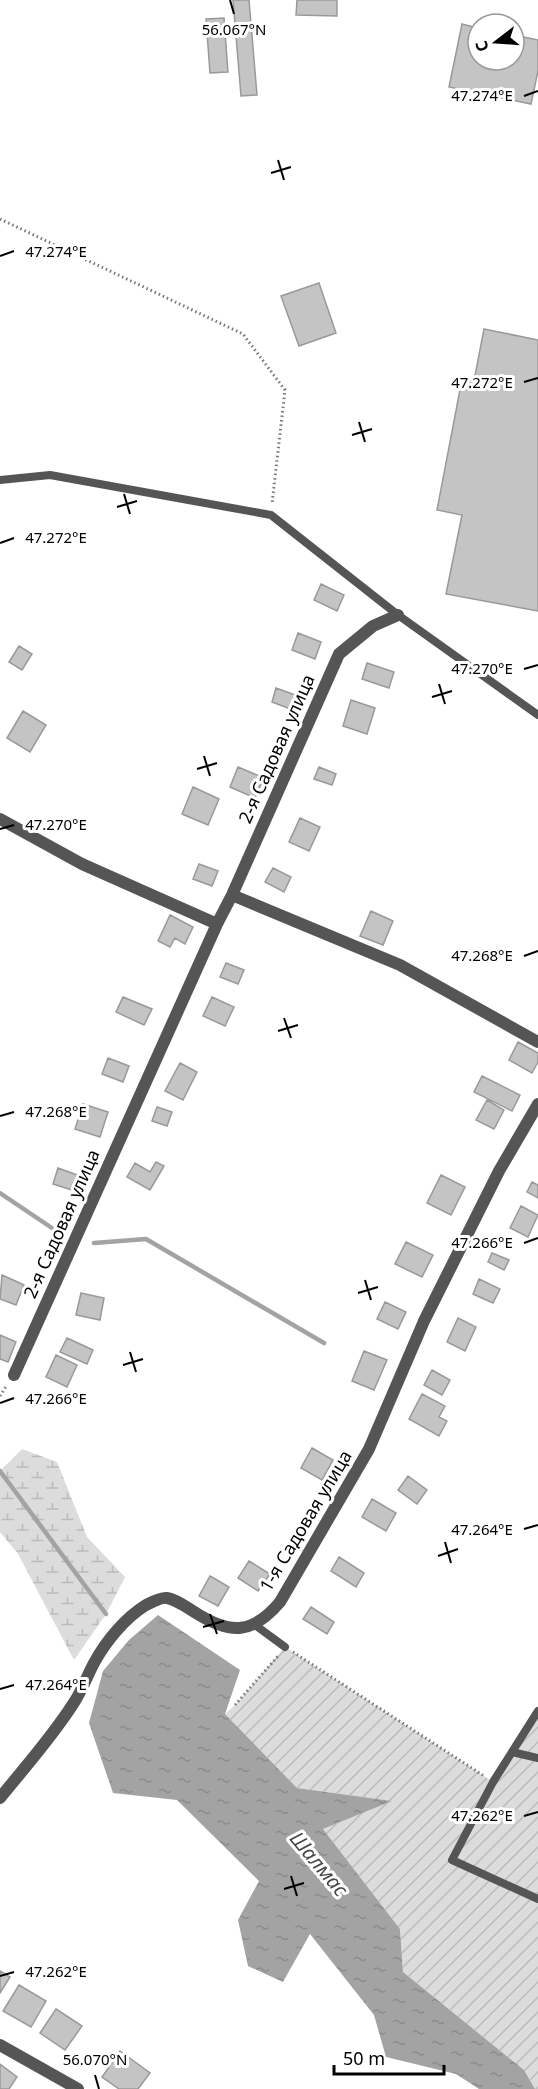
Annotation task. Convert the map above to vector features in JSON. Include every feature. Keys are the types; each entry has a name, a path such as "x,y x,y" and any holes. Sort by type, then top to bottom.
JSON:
{"street":[{"name":"2-я Садовая улица","path":"14,1375 339,654 373,626 398,615"},
{"path":"0,819 82,864 217,924"},
{"path":"232,895 400,964 538,1042"},
{"name":"1-я Садовая улица","path":"255,1625 267,1617 280,1602 369,1449 424,1321 499,1171 538,1104"},
{"path":"0,1798 75,1702 95,1660 114,1633 144,1606 166,1598 223,1626 239,1628 255,1625"},
{"path":"0,2045 78,2089"}],"lane":[{"path":"0,480 50,475 271,515 398,615 538,715"},
{"path":"255,1625 285,1647"},
{"path":"538,1711 493,1782 452,1860 538,1899"},
{"path":"512,1752 538,1758"}],"path":[{"path":"0,219 243,334 285,390 271,515"},
{"path":"235,1706 285,1647 493,1782"}],"green space":[{"path":"22,1449 57,1462 87,1537 125,1577 106,1614 74,1660 18,1554 0,1532 0,1471"},
{"path":"285,1647 493,1782 538,1711 538,2089 535,2089 524,2070 403,1972 400,1929 323,1829 391,1801 297,1788 225,1714"}],"water":[{"path":"158,1615 240,1670 225,1714 297,1788 392,1801 323,1829 400,1929 403,1972 524,2070 535,2089 479,2089 456,2074 386,2057 374,2015 310,1934 283,1982 248,1966 238,1920 259,1881 177,1800 113,1793 89,1723 103,1671 129,1640"}],"building":[{"path":"233,0 249,0 257,95 241,96"},
{"path":"297,0 337,0 337,16 296,15"},
{"path":"224,18 228,72 210,73 206,19"},
{"path":"462,24 466,25 466,72 526,72 526,38 538,40 538,71 531,104 449,87"},
{"path":"319,283 336,333 299,346 281,296"},
{"path":"484,329 538,340 538,611 446,594 462,515 437,510 462,379 474,381"},
{"path":"321,584 344,595 337,611 314,600"},
{"path":"298,633 321,642 315,659 292,650"},
{"path":"19,646 32,654 22,670 9,662"},
{"path":"367,663 394,672 389,688 362,679"},
{"path":"276,688 298,696 293,710 272,702"},
{"path":"351,700 375,708 367,734 343,726"},
{"path":"23,711 46,725 30,752 7,738"},
{"path":"238,767 264,778 255,798 230,787"},
{"path":"319,767 336,774 332,785 314,779"},
{"path":"193,787 219,799 208,825 182,814"},
{"path":"300,818 320,827 309,851 289,842"},
{"path":"199,864 218,871 212,886 193,879"},
{"path":"273,868 291,877 284,892 265,882"},
{"path":"371,911 393,921 383,945 360,936"},
{"path":"170,915 193,927 185,944 175,938 170,947 158,941"},
{"path":"226,963 244,970 238,984 220,977"},
{"path":"123,997 152,1009 144,1025 116,1012"},
{"path":"212,997 234,1007 225,1026 203,1016"},
{"path":"518,1042 538,1053 538,1062 532,1073 509,1060"},
{"path":"108,1058 129,1066 123,1082 102,1074"},
{"path":"180,1063 197,1072 183,1100 165,1091"},
{"path":"482,1076 520,1095 512,1111 474,1092"},
{"path":"487,1100 504,1110 494,1129 476,1120"},
{"path":"83,1104 108,1112 100,1137 75,1129"},
{"path":"157,1107 172,1112 167,1126 152,1121"},
{"path":"156,1162 164,1166 150,1190 127,1177 135,1163 150,1172"},
{"path":"58,1168 80,1176 75,1191 53,1184"},
{"path":"441,1175 465,1187 451,1215 427,1203"},
{"path":"532,1182 538,1185 538,1198 527,1192"},
{"path":"521,1206 538,1215 528,1237 510,1228"},
{"path":"406,1242 433,1255 422,1277 395,1264"},
{"path":"492,1253 509,1260 504,1270 488,1262"},
{"path":"2,1275 24,1285 16,1305 0,1299"},
{"path":"479,1279 500,1289 493,1303 473,1294"},
{"path":"81,1293 104,1298 100,1320 76,1315"},
{"path":"385,1302 406,1312 398,1329 377,1319"},
{"path":"458,1318 476,1327 465,1351 447,1342"},
{"path":"0,1335 16,1342 8,1362 0,1359"},
{"path":"67,1338 93,1350 87,1364 60,1352"},
{"path":"364,1351 387,1360 374,1390 352,1381"},
{"path":"56,1355 77,1365 67,1387 46,1377"},
{"path":"432,1370 450,1380 442,1395 424,1385"},
{"path":"422,1394 445,1406 439,1417 447,1421 439,1436 409,1419"},
{"path":"312,1448 333,1460 322,1480 301,1468"},
{"path":"408,1476 427,1490 417,1504 398,1490"},
{"path":"372,1499 396,1513 386,1531 362,1517"},
{"path":"339,1557 364,1573 356,1587 331,1571"},
{"path":"249,1561 270,1574 258,1591 238,1578"},
{"path":"210,1576 229,1587 218,1606 199,1596"},
{"path":"311,1607 334,1622 327,1634 303,1619"},
{"path":"0,1971 10,1977 0,1993"},
{"path":"19,1985 46,2001 31,2027 3,2011"},
{"path":"56,2009 82,2026 65,2050 40,2033"},
{"path":"120,2051 150,2073 138,2089 119,2089 102,2077"},
{"path":"0,2064 17,2077 9,2089 0,2089"}],"waterway":[{"path":"0,1193 52,1228"},
{"path":"94,1243 146,1239 324,1343"},
{"name":"Шалмас","path":"0,1471 106,1614"}]}
